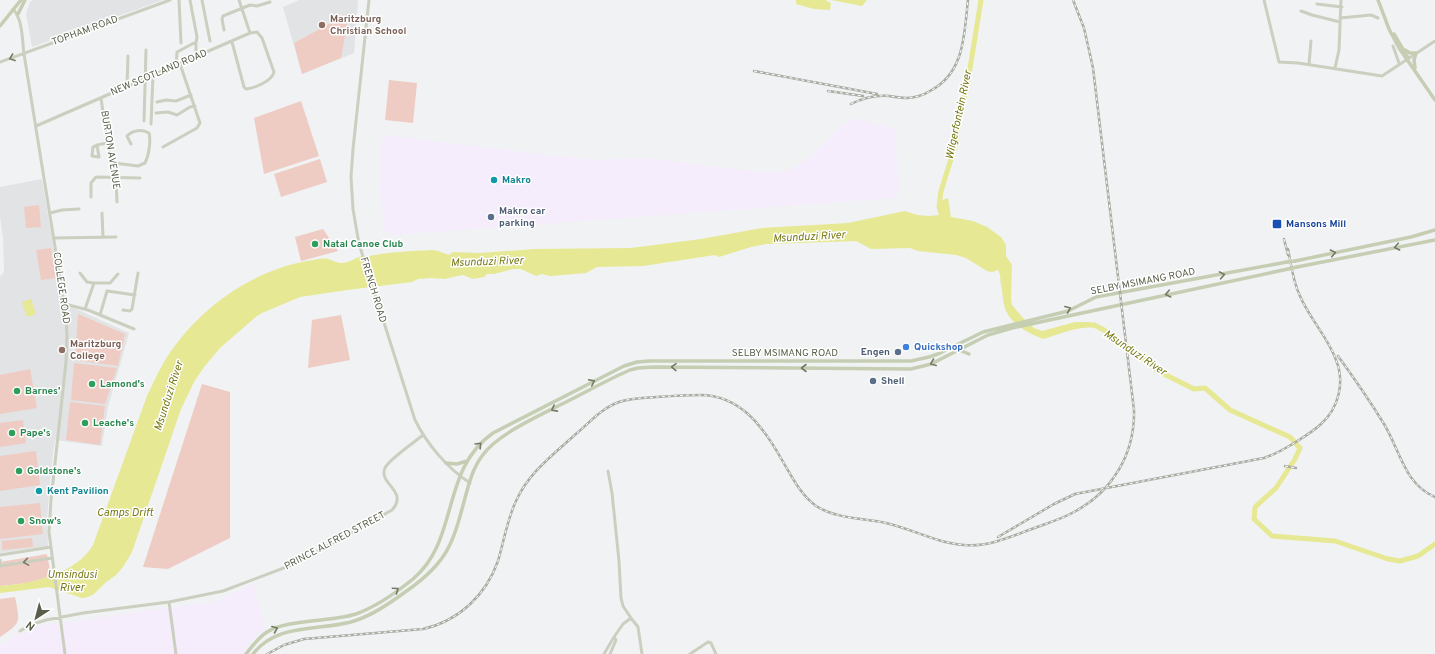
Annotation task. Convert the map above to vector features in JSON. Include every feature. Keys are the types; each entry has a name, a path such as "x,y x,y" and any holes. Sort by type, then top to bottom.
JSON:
{"main road":[{"path":"0,26 21,0"},
{"path":"18,14 25,0"},
{"path":"1379,0 1407,59 1415,68 1435,100"},
{"path":"1379,0 1389,29 1407,59 1435,100"},
{"path":"1401,46 1408,52 1416,54 1414,60 1415,68"},
{"name":"SELBY MSIMANG ROAD","path":"1032,322 1068,311 1096,298 1295,261 1411,237 1435,230"},
{"name":"SELBY MSIMANG ROAD","path":"246,653 263,635 273,629 355,614 373,606 412,580 428,563 439,543 459,476 467,460 480,444 493,433 614,370 636,362 911,361 929,357 983,332 1435,240"},
{"name":"SELBY MSIMANG ROAD","path":"253,654 265,642 283,632 350,622 370,615 426,577 440,562 452,541 474,470 482,455 499,438 622,373 638,368 911,368 931,364 980,339 1011,326"},
{"path":"963,341 967,343 980,339"},
{"path":"959,350 969,354"},
{"path":"446,463 457,464 467,460"}],"street":[{"name":"TOPHAM ROAD","path":"0,62 170,0"},
{"path":"179,0 181,43"},
{"path":"190,0 197,37 196,57"},
{"path":"202,0 210,41"},
{"path":"232,42 244,87 246,89 250,89 272,77 274,72 262,38 257,32 250,33 238,0"},
{"name":"FRENCH ROAD","path":"369,0 351,177 353,209 359,244 411,410 423,435 446,463 459,476 470,483"},
{"path":"1264,0 1279,62 1309,64 1382,76 1399,63 1435,41"},
{"path":"1335,68 1339,50 1342,8 1341,0"},
{"path":"224,30 223,16 250,5 257,6 270,2"},
{"path":"1317,4 1342,8"},
{"path":"13,9 18,14"},
{"path":"1301,11 1312,15 1340,20 1371,15 1378,18"},
{"name":"COLLEGE ROAD","path":"18,14 54,238 67,332 66,357 49,532 65,654"},
{"name":"NEW SCOTLAND ROAD","path":"36,126 250,33"},
{"path":"1309,64 1310,41"},
{"path":"176,66 178,52 196,43"},
{"path":"1393,46 1399,63"},
{"path":"144,121 146,50"},
{"path":"127,87 128,56"},
{"path":"164,147 199,126 200,121 180,64"},
{"path":"151,124 153,76"},
{"path":"157,102 166,100 176,101 191,95"},
{"name":"BURTON AVENUE","path":"102,98 108,143 114,163 117,202"},
{"path":"156,113 168,112 177,115 190,107 195,106"},
{"path":"114,163 138,166 145,163 148,154 150,138 149,133 140,130 130,133 127,136 131,144"},
{"path":"97,145 108,143"},
{"path":"91,197 91,183 93,179 98,177 140,178"},
{"path":"50,213 62,210 79,209"},
{"path":"102,213 103,237"},
{"path":"54,238 116,237"},
{"path":"80,273 87,282 94,283 110,283 118,274"},
{"path":"123,310 131,310 138,274"},
{"path":"85,309 94,283"},
{"path":"100,315 107,291 135,295"},
{"path":"64,304 85,309 134,329"},
{"name":"PRINCE ALFRED STREET","path":"20,632 38,622 83,613 169,602 223,591 285,568 327,548 390,512 396,506 398,498 385,476 384,469 391,461 423,435"},
{"path":"608,471 613,499 621,598 623,606 638,627 642,654"},
{"path":"0,554 51,547"},
{"path":"0,563 52,558"},
{"path":"169,602 176,654"},
{"path":"604,654 623,624 631,618"},
{"path":"610,654 616,640 614,637"},
{"path":"690,654 708,642 711,644 716,654"}],"shaded area":[{"path":"33,0 163,0 32,47 26,14 30,2"},
{"name":"Maritzburg Christian School","path":"299,0 358,0 354,53 302,74 283,7"},
{"path":"349,13 341,58 302,74 294,43"},
{"path":"389,80 417,83 413,123 385,120"},
{"path":"301,101 319,156 264,174 254,118"},
{"path":"853,118 895,129 899,193 895,198 392,235 384,229 380,188 381,147 383,135 593,160 643,158 768,173 788,170 795,167 810,157 843,124"},
{"path":"320,159 327,182 281,197 274,174"},
{"name":"Maritzburg College","path":"42,179 63,303 129,333 108,407 102,446 55,440 47,520 48,546 0,553 0,276 4,271 3,238 0,217 0,187"},
{"path":"39,205 41,227 26,228 24,207"},
{"name":"Natal Canoe Club","path":"323,229 338,251 301,261 295,237"},
{"path":"51,248 56,278 41,280 36,250"},
{"path":"78,314 125,334 118,366 75,360"},
{"path":"341,315 350,360 308,368 312,320"},
{"name":"Lamond's","path":"74,363 117,368 105,404 71,400"},
{"name":"Barnes'","path":"30,369 37,408 0,414 0,375"},
{"path":"202,384 230,392 230,538 168,569 143,567"},
{"name":"Leache's","path":"70,402 105,406 100,445 66,440"},
{"name":"Pape's","path":"23,420 26,443 0,447 0,423"},
{"name":"Goldstone's","path":"36,451 40,485 0,491 0,456"},
{"name":"Snow's","path":"40,503 43,534 0,539 0,507"},
{"path":"32,538 33,547 2,550 2,541"},
{"path":"47,554 51,576 29,583 0,586 0,562"},
{"path":"253,583 265,629 254,637 243,654 0,654 0,645 31,627 217,601"},
{"path":"15,597 18,621 16,625 0,637 0,599"}],"water":[{"path":"796,0 825,0 831,3 830,10 814,9 796,4"},
{"path":"831,0 867,0 862,6"},
{"name":"Camps Drift","path":"948,198 951,217 973,221 987,227 1001,237 1006,245 1006,256 1012,265 1012,305 1034,328 1042,331 1075,322 1090,322 1089,327 1071,330 1043,339 1024,330 1009,316 1003,302 998,270 992,272 987,271 966,258 956,255 918,251 910,248 871,249 856,241 767,244 751,247 719,257 715,255 643,266 597,267 586,273 550,276 542,274 536,276 521,269 513,269 494,274 487,274 484,277 473,279 463,275 445,279 418,279 412,282 300,297 257,316 220,348 194,382 181,409 132,552 116,575 94,594 82,598 49,587 0,593 0,586 26,583 52,576 76,563 85,555 93,545 147,396 168,355 190,327 220,300 255,278 274,270 293,264 319,259 343,263 349,262 361,256 432,250 449,255 453,252 479,253 535,249 631,248 701,239 762,228 848,223 905,211 917,215 939,215 937,202"},
{"path":"31,299 36,314 27,317 22,302"}],"waterway":[{"name":"Wilgerfontein River","path":"939,206 941,191 956,143 981,0"},
{"name":"Msunduzi River","path":"1084,325 1094,325 1104,330 1139,355 1158,371 1194,389 1205,388 1230,410 1290,437 1300,448 1295,459 1276,488 1255,507 1254,519 1272,536 1335,541 1388,559 1400,561 1418,556 1435,544"}],"railway":[{"path":"851,104 874,97 916,97 928,92 942,83 950,74 961,52 968,0"},
{"path":"267,654 284,645 304,639 423,629 448,620 459,613 470,605 486,585 493,573 498,561 513,508 521,491 535,472 551,456 607,408 619,402 638,398 700,395 715,396 728,401 739,407 759,425 775,448 797,485 805,496 816,506 841,516 886,523 944,542 964,545 981,545 997,541 1063,517 1088,504 1100,494 1119,470 1130,442 1134,410 1093,68 1084,28 1073,0"},
{"path":"754,71 877,94"},
{"path":"828,91 863,96"},
{"path":"1284,239 1288,255"},
{"path":"998,537 1054,504 1075,494 1264,458 1287,448 1321,424 1332,410 1339,394 1339,368 1333,352 1308,312 1298,291 1292,273 1288,249"},
{"path":"1338,356 1390,434 1409,475 1416,484 1435,497"},
{"path":"1285,466 1296,468"}],"place":[{"name":"Maritzburg Christian School","path":"322,25"},
{"name":"Makro","path":"494,180"},
{"name":"Makro car parking","path":"491,217"},
{"name":"Mansons Mill","path":"1277,224"},
{"name":"Natal Canoe Club","path":"315,244"},
{"name":"Quickshop","path":"906,347"},
{"name":"Maritzburg College","path":"62,350"},
{"name":"Engen","path":"898,352"},
{"name":"Shell","path":"873,381"},
{"name":"Lamond's","path":"92,384"},
{"name":"Barnes'","path":"17,391"},
{"name":"Leache's","path":"85,423"},
{"name":"Pape's","path":"12,433"},
{"name":"Goldstone's","path":"19,471"},
{"name":"Kent Pavilion","path":"39,491"},
{"name":"Snow's","path":"21,521"}],"water label":[{"name":"Umsindusi River","path":"72,581"}]}
